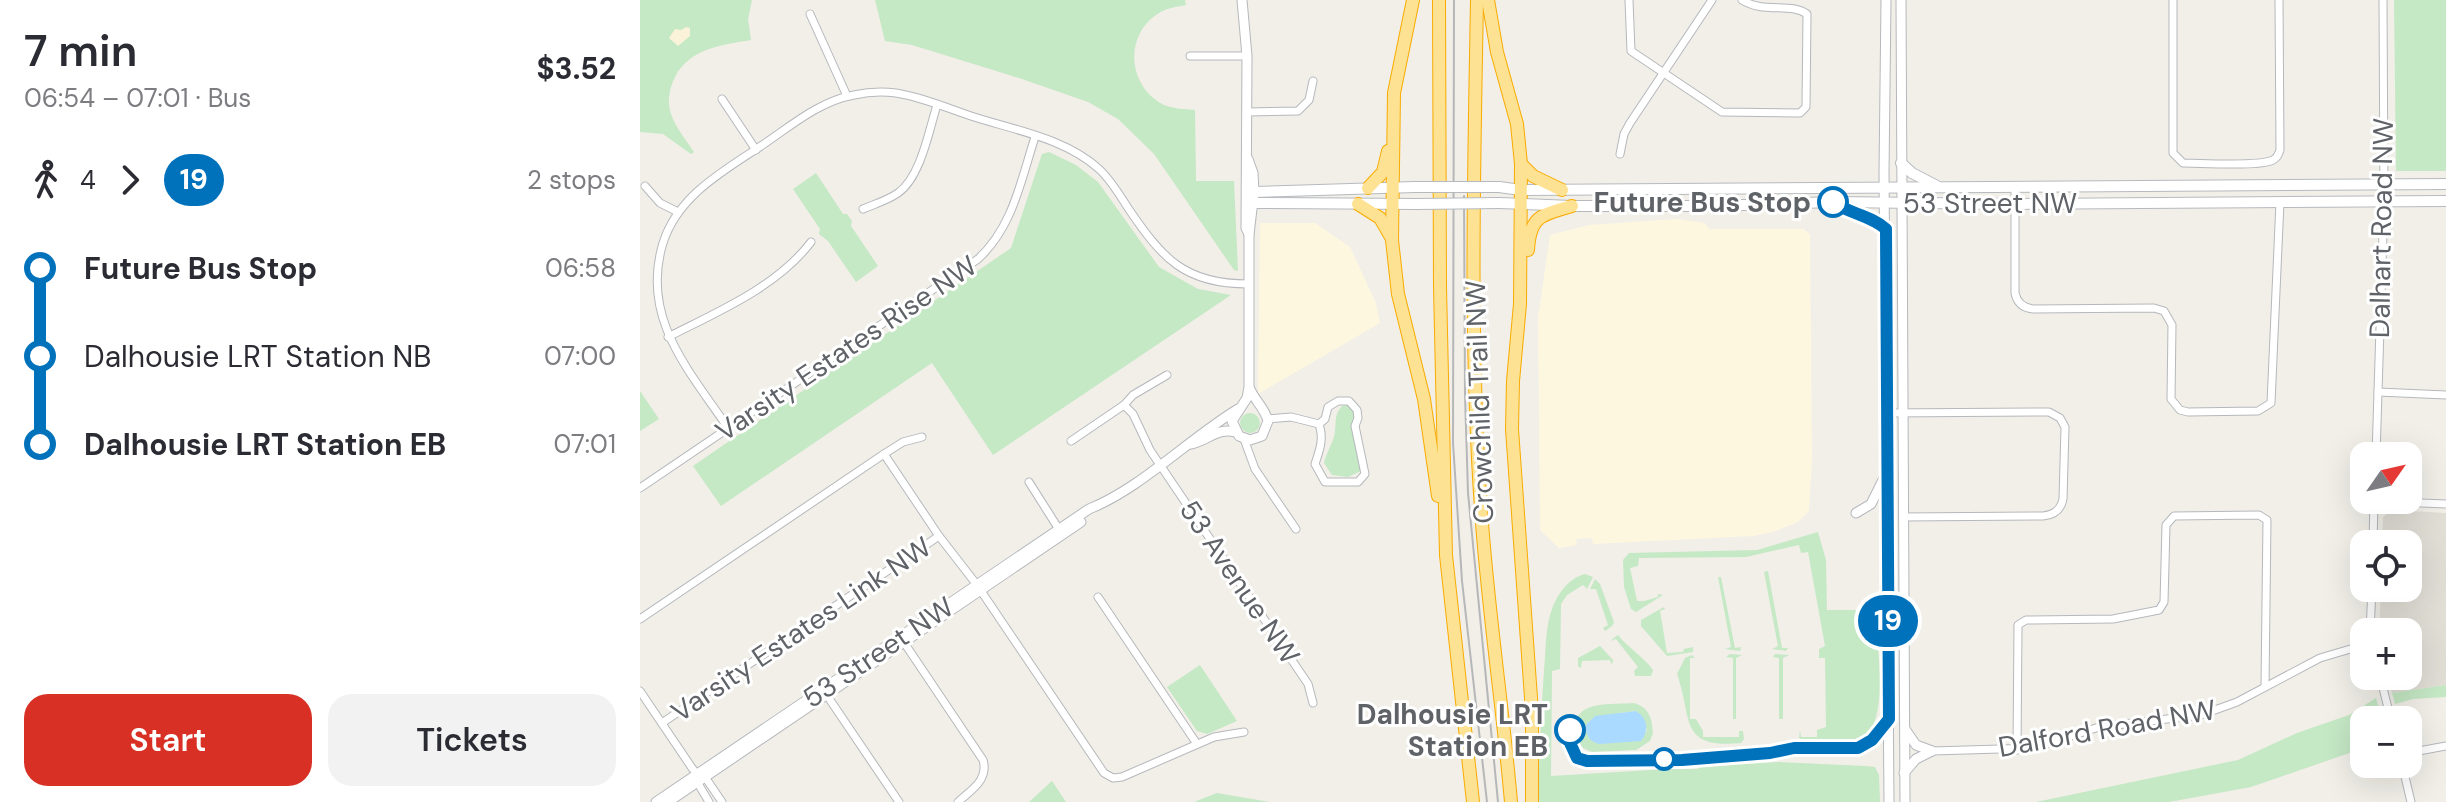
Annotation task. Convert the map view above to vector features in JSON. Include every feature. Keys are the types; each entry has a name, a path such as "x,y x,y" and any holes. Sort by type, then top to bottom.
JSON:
{"highway":[{"path":"1413,0 1394,93 1392,240 1398,294 1424,399 1446,555"},
{"name":"Crowchild Trail NW","path":"1439,0 1440,287 1446,555 1473,802"},
{"name":"Crowchild Trail NW","path":"1477,0 1475,221 1479,466 1511,802"},
{"path":"1488,0 1497,52 1517,124 1521,164 1520,304 1512,429 1532,712 1532,802"},
{"path":"1368,188 1383,172 1393,141"},
{"path":"1521,164 1533,176 1562,190"},
{"path":"1358,204 1380,218 1392,240"},
{"path":"1520,304 1525,292 1533,224 1544,214 1572,206"}],"main road":[{"path":"1901,163 1912,173 1939,187"},
{"name":"53 Street NW","path":"1250,198 1415,187 1562,190 2446,184"},
{"name":"53 Street NW","path":"1250,198 1358,204 1572,206 1833,202 2446,201"},
{"path":"1833,202 1846,212 1874,219 1886,229"}],"street":[{"path":"1242,0 1247,56 1248,159 1253,173 1248,284 1249,387 1247,398 1232,421 1235,432 1244,439 1255,469 1296,529"},
{"path":"1629,0 1630,47 1636,56 1722,112 1796,114 1805,110 1807,14 1799,9 1759,8 1742,0"},
{"path":"1620,154 1626,130 1712,0"},
{"path":"1886,0 1889,802"},
{"path":"1901,0 1905,802"},
{"path":"2173,0 2173,153 2183,163 2226,163 2269,161 2278,156 2280,150 2279,0"},
{"name":"Dalhart Road NW","path":"2376,442 2384,200 2383,0"},
{"path":"810,14 847,96"},
{"path":"1190,56 1247,56"},
{"path":"1248,112 1298,111 1309,100 1313,81"},
{"path":"728,428 668,337 658,306 657,266 664,239 678,212 705,184 813,111 847,96 891,93 1070,149 1098,169 1112,184 1155,247 1177,266 1213,281 1248,284"},
{"path":"722,99 756,150"},
{"path":"863,209 895,195 909,182 916,171 937,105"},
{"name":"Varsity Estates Rise NW","path":"640,488 986,252 1006,224 1035,137"},
{"path":"645,186 660,203 678,212"},
{"path":"2015,186 2015,293 2021,304 2033,309 2154,308 2164,311 2172,325 2171,399 2184,411 2258,411 2267,407 2273,398 2280,202"},
{"path":"668,337 759,287 792,264 811,242"},
{"path":"1071,441 1124,405 1138,391 1167,375"},
{"path":"1249,387 1268,419 1265,432 1249,452"},
{"path":"2378,392 2446,395"},
{"path":"1338,401 1349,401 1357,410 1355,426 1365,474 1358,482 1325,482 1318,472 1315,464 1323,435 1319,424 1325,419 1328,407 1338,401"},
{"name":"53 Avenue NW","path":"1124,405 1133,414 1139,431 1308,684 1313,703"},
{"name":"53 Street NW","path":"668,802 1238,409"},
{"path":"1887,413 2049,412 2060,418 2065,427 2063,499 2055,513 2043,516 1903,517"},
{"path":"1268,419 1291,417 1319,424"},
{"name":"53 Street NW","path":"1191,444 1220,431 1235,432"},
{"path":"640,619 884,454 903,442 922,437"},
{"path":"1244,439 1257,439"},
{"path":"884,454 1108,775 1122,777 1214,737 1244,732"},
{"path":"1856,513 1871,504 1887,470"},
{"path":"1029,482 1061,532"},
{"path":"2422,503 2446,504"},
{"path":"2017,750 2018,625 2026,620 2113,619 2159,610 2164,602 2166,525 2174,516 2259,515 2267,520 2265,686"},
{"name":"Varsity Estates Link NW","path":"662,723 939,536"},
{"path":"1098,597 1197,744"},
{"path":"902,640 983,760 983,778 958,802"},
{"name":"Dalford Road NW","path":"1932,751 2017,750 2054,743 2108,725 2201,715 2237,702 2320,658 2350,649"},
{"path":"640,691 699,778 722,802"},
{"path":"825,692 899,802"},
{"path":"1858,748 1872,740 1889,719"},
{"path":"1904,728 1916,745 1932,751"},
{"path":"2422,750 2446,746"},
{"path":"1904,773 1916,759 1932,751"},
{"path":"699,778 709,802"},
{"name":"53 Street NW","path":"656,802 699,778"},
{"path":"2405,778 2411,802"}],"shaded area":[{"path":"1678,219 1705,223 1709,229 1803,229 1810,234 1812,459 1809,511 1798,522 1753,536 1593,544 1592,538 1576,539 1577,545 1559,548 1540,530 1538,318 1550,235 1589,225"},
{"path":"1260,223 1315,223 1350,247 1376,303 1380,323 1258,394"},
{"path":"2422,512 2446,513 2446,685 2422,689 2422,618 2380,618 2380,602 2422,602 2422,530 2383,530 2383,517 2387,514"}],"green space":[{"path":"640,0 752,0 748,19 751,40 718,46 698,54 681,67 673,82 669,96 670,109 694,152 691,154 663,134 640,132"},
{"path":"875,0 1185,0 1186,5 1163,11 1145,25 1138,36 1134,62 1143,87 1152,97 1164,105 1195,110 1196,181 1234,181 1238,271 1234,270 1154,154 1118,119 1088,102 1019,78 912,45 885,41"},
{"path":"2394,0 2446,0 2446,171 2396,171"},
{"path":"1049,152 1076,165 1098,182 1159,267 1198,289 1231,295 993,455 932,363 721,506 693,466 1011,248 1042,154"},
{"path":"816,173 843,214 847,214 852,221 851,226 878,266 856,282 828,241 819,234 820,229 793,189"},
{"path":"640,391 659,419 640,431"},
{"path":"1342,406 1354,408 1361,471 1348,477 1332,475 1324,463 1334,437 1337,413"},
{"path":"1250,413 1257,416 1260,423 1257,430 1250,433 1243,430 1240,423 1243,416"},
{"path":"1818,532 1826,560 1827,610 1876,610 1879,704 1870,733 1845,741 1813,742 1799,738 1800,730 1801,737 1817,737 1817,730 1826,727 1825,658 1819,658 1819,649 1825,646 1808,552 1801,553 1799,545 1746,557 1639,558 1638,566 1630,568 1637,601 1663,595 1636,612 1631,609 1624,587 1623,560 1629,553 1757,550"},
{"path":"1768,571 1782,648 1788,648 1786,651 1772,649 1778,646 1764,572"},
{"path":"1585,574 1593,577 1587,589 1583,585 1567,595 1561,604 1560,669 1552,671 1551,776 1777,762 1865,766 1875,767 1879,775 1880,802 1538,802 1548,624 1561,592 1574,579"},
{"path":"1718,577 1721,577 1735,648 1741,647 1740,651 1725,649 1731,647"},
{"path":"1595,579 1600,584 1614,622 1605,631 1603,628 1608,625 1596,589 1590,589"},
{"path":"1664,607 1660,611 1667,653 1683,652 1693,647 1693,652 1667,656 1641,626 1641,620"},
{"path":"1618,635 1649,665 1653,670 1651,676 1635,676 1634,671 1638,667 1616,639 1610,641"},
{"path":"1600,646 1613,660 1612,665 1610,660 1582,661 1581,668 1578,666 1578,658"},
{"path":"1730,654 1742,655 1736,658 1736,719 1733,719 1733,658 1726,657"},
{"path":"1775,654 1789,655 1783,658 1783,719 1779,719 1779,658 1773,657"},
{"path":"1692,655 1695,658 1690,658 1690,719 1696,719 1703,737 1739,737 1739,731 1743,731 1741,743 1707,741 1697,736 1691,728 1677,674 1685,658"},
{"path":"1200,665 1237,721 1207,734 1197,731 1167,687"},
{"path":"2446,685 2446,697 2413,699 2395,704 2392,693"},
{"path":"2376,698 2378,706 2363,706"},
{"path":"1634,703 1647,711 1651,719 1653,733 1650,741 1636,750 1592,752 1577,741 1575,727 1583,711 1601,705","holes":["1636,711 1642,716 1647,730 1641,741 1619,713"]},
{"path":"2349,715 2350,753 2251,787 2169,802 2036,802 2238,760 2297,733"},
{"path":"1052,781 1066,802 1029,802"},
{"path":"1217,793 1270,802 1194,802"}],"sand":[{"path":"690,28 690,36 678,46 669,38 675,29"}],"water":[{"path":"1636,711 1646,725 1641,741 1599,744 1589,738 1586,725 1595,716"}],"tram line":[{"path":"1454,0 1453,443 1462,581 1487,802"},
{"path":"1464,196 1468,493 1498,802"}],"bus line":[{"name":"19","path":"1570,730 1572,753 1587,761 1682,760 1770,753 1794,748 1858,748 1872,740 1889,719 1886,229 1874,219 1846,212 1833,202"}],"place":[{"name":"Future Bus Stop","path":"1833,202"},
{"name":"Dalhousie LRT Station EB","path":"1570,730"}]}
